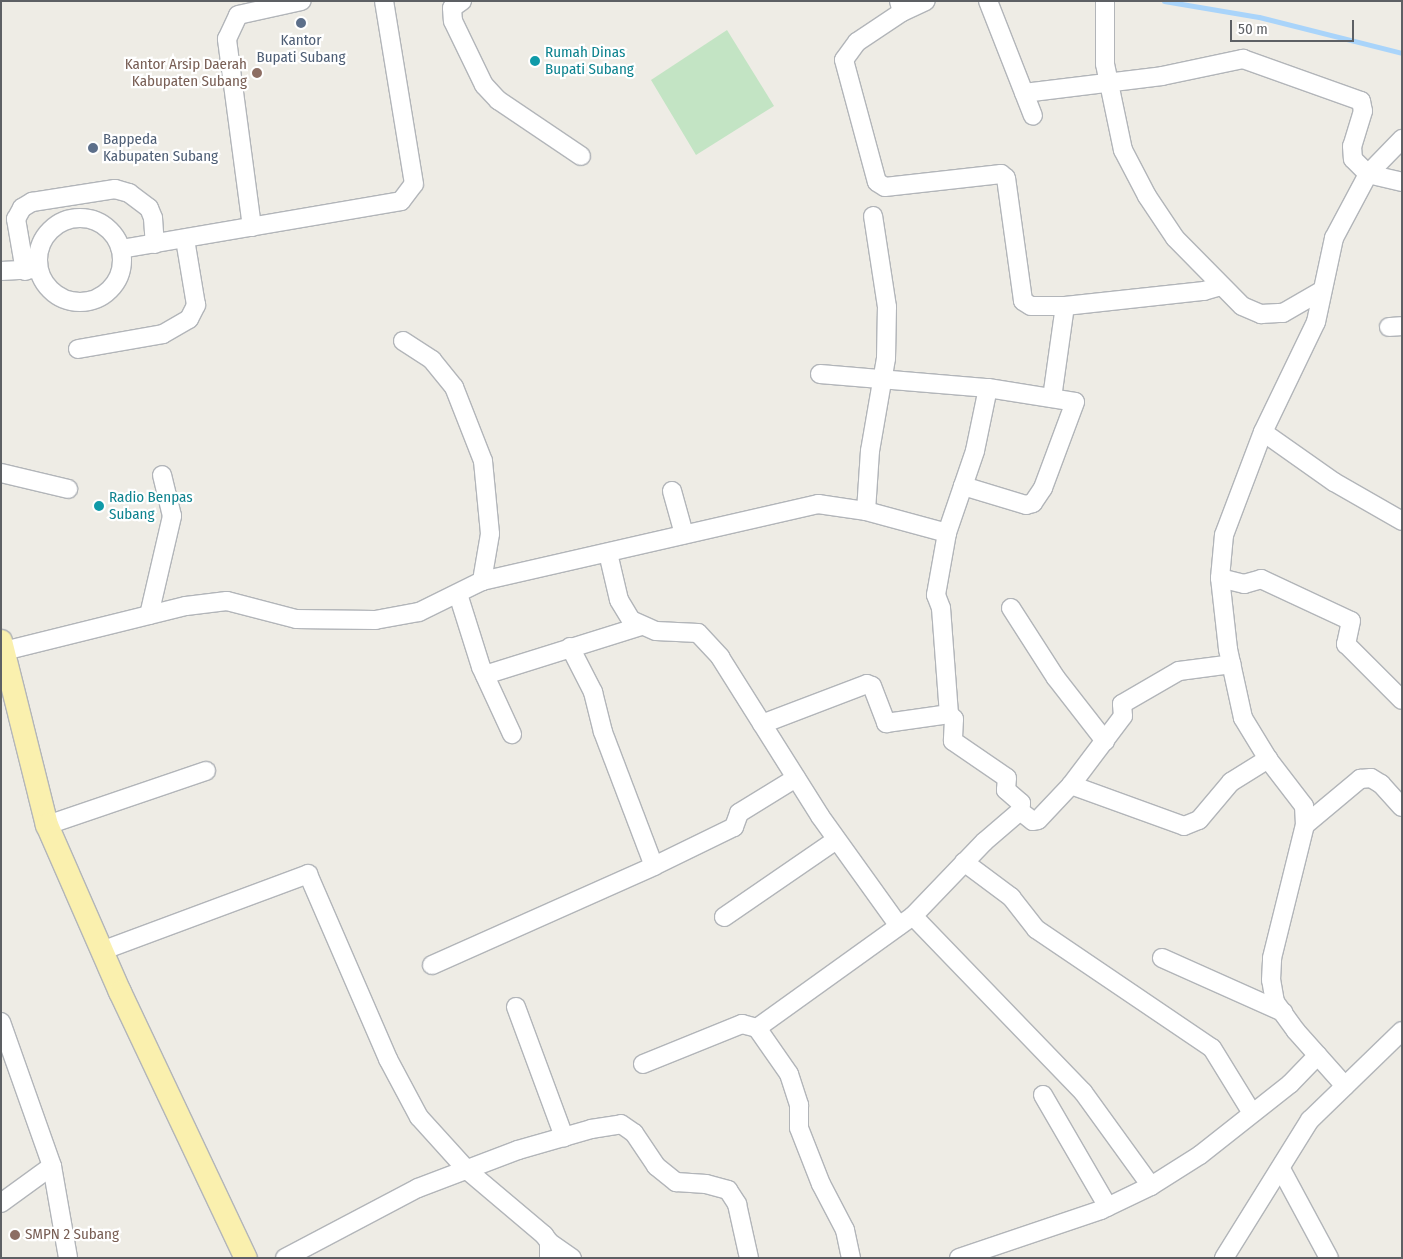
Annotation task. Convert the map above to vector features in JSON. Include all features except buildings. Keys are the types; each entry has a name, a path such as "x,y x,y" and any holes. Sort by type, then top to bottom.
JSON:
{"main road":[{"path":"2,646 47,825 104,950 120,992 246,1258"}],"street":[{"path":"252,227 227,38 238,15 301,1"},
{"path":"121,250 401,201 414,184 384,1"},
{"path":"462,1 452,8 453,21 484,85 498,100 580,156"},
{"path":"926,1 901,7 857,42 844,60 877,182 885,187 996,172 1002,174 1006,178 1023,301 1031,306 1065,306 1214,288"},
{"path":"988,1 1001,40 1033,116"},
{"path":"1105,1 1105,64 1123,150 1147,196 1175,238 1214,288 1242,306 1266,314 1283,313 1320,295"},
{"path":"1024,93 1109,81 1162,76 1243,59 1354,98 1364,106 1352,155 1368,174 1402,182"},
{"path":"1345,1086 1275,1002 1272,987 1272,958 1305,825 1304,806 1268,759 1243,718 1232,664 1220,578 1224,535 1264,432 1316,322 1320,295 1334,238 1368,174 1402,139"},
{"path":"32,269 37,260 42,240 55,225 74,218 94,220 111,232 121,250 118,276 112,288 95,300 75,302 56,295 32,269 16,219 22,208 32,202 115,189 129,193 148,208 153,218 155,244"},
{"path":"866,511 870,451 883,378 887,307 873,216"},
{"path":"78,349 163,334 189,319 196,305 185,238"},
{"path":"1,271 32,269"},
{"path":"1052,398 1065,306"},
{"path":"403,341 432,360 454,387 483,461 490,534 482,581"},
{"path":"820,374 988,388 1052,398 1076,404 1037,500 1026,505 963,486"},
{"path":"757,1028 906,921 964,862 1020,811 1021,803 1006,790 1008,779 967,748 953,742 954,719 949,714 941,608 936,595 947,532 975,451 988,388"},
{"path":"1264,432 1334,482 1402,521"},
{"path":"1,473 68,489"},
{"path":"148,615 172,516 162,475"},
{"path":"672,491 684,534"},
{"path":"2,646 179,608 227,601 296,619 375,620 419,612 482,581 818,504 866,511 947,532"},
{"path":"608,553 619,600 631,620 656,631 698,633 720,657 836,840 906,921 1082,1092 1151,1186"},
{"path":"1220,578 1244,584 1261,579 1351,621 1346,644 1402,700"},
{"path":"458,594 485,675 512,734"},
{"path":"1012,608 1056,678 1105,741"},
{"path":"485,675 641,626"},
{"path":"570,647 593,692 604,732 654,866"},
{"path":"1020,811 1036,821 1071,785 1124,715 1121,705 1179,672 1232,664"},
{"path":"762,724 868,684 872,686 886,723 949,714"},
{"path":"1071,785 1184,826 1199,820 1231,782 1268,759"},
{"path":"47,825 206,771"},
{"path":"432,965 654,866 734,827 739,813 796,778"},
{"path":"1305,825 1360,779 1370,778 1381,784 1402,807"},
{"path":"724,917 836,840"},
{"path":"964,862 1011,897 1036,929 1212,1048 1252,1112"},
{"path":"104,950 308,874 388,1059 419,1117 549,1250 572,1258"},
{"path":"1162,958 1283,1012"},
{"path":"516,1007 564,1137"},
{"path":"1,1022 52,1166 68,1258"},
{"path":"643,1064 742,1024 757,1028 789,1074 799,1105 799,1128 821,1184 845,1230 851,1258"},
{"path":"1224,1258 1310,1120 1399,1038"},
{"path":"959,1258 1108,1207 1151,1186 1200,1155 1252,1112 1290,1084 1318,1055"},
{"path":"1042,1095 1108,1207"},
{"path":"285,1258 373,1209 469,1169 564,1137 617,1124 628,1126 656,1166 676,1182 706,1184 728,1190 737,1204 749,1258"},
{"path":"1,1203 52,1166"},
{"path":"1280,1169 1329,1258"}],"green space":[{"path":"727,30 774,106 696,155 651,80"}],"waterway":[{"path":"1164,1 1259,17 1402,53"}],"place":[{"name":"Kantor Bupati Subang","path":"301,23"},
{"name":"Rumah Dinas Bupati Subang","path":"535,61"},
{"name":"Kantor Arsip Daerah Kabupaten Subang","path":"257,73"},
{"name":"Bappeda Kabupaten Subang","path":"93,148"},
{"name":"Radio Benpas Subang","path":"99,506"},
{"name":"SMPN 2 Subang","path":"15,1235"}]}
